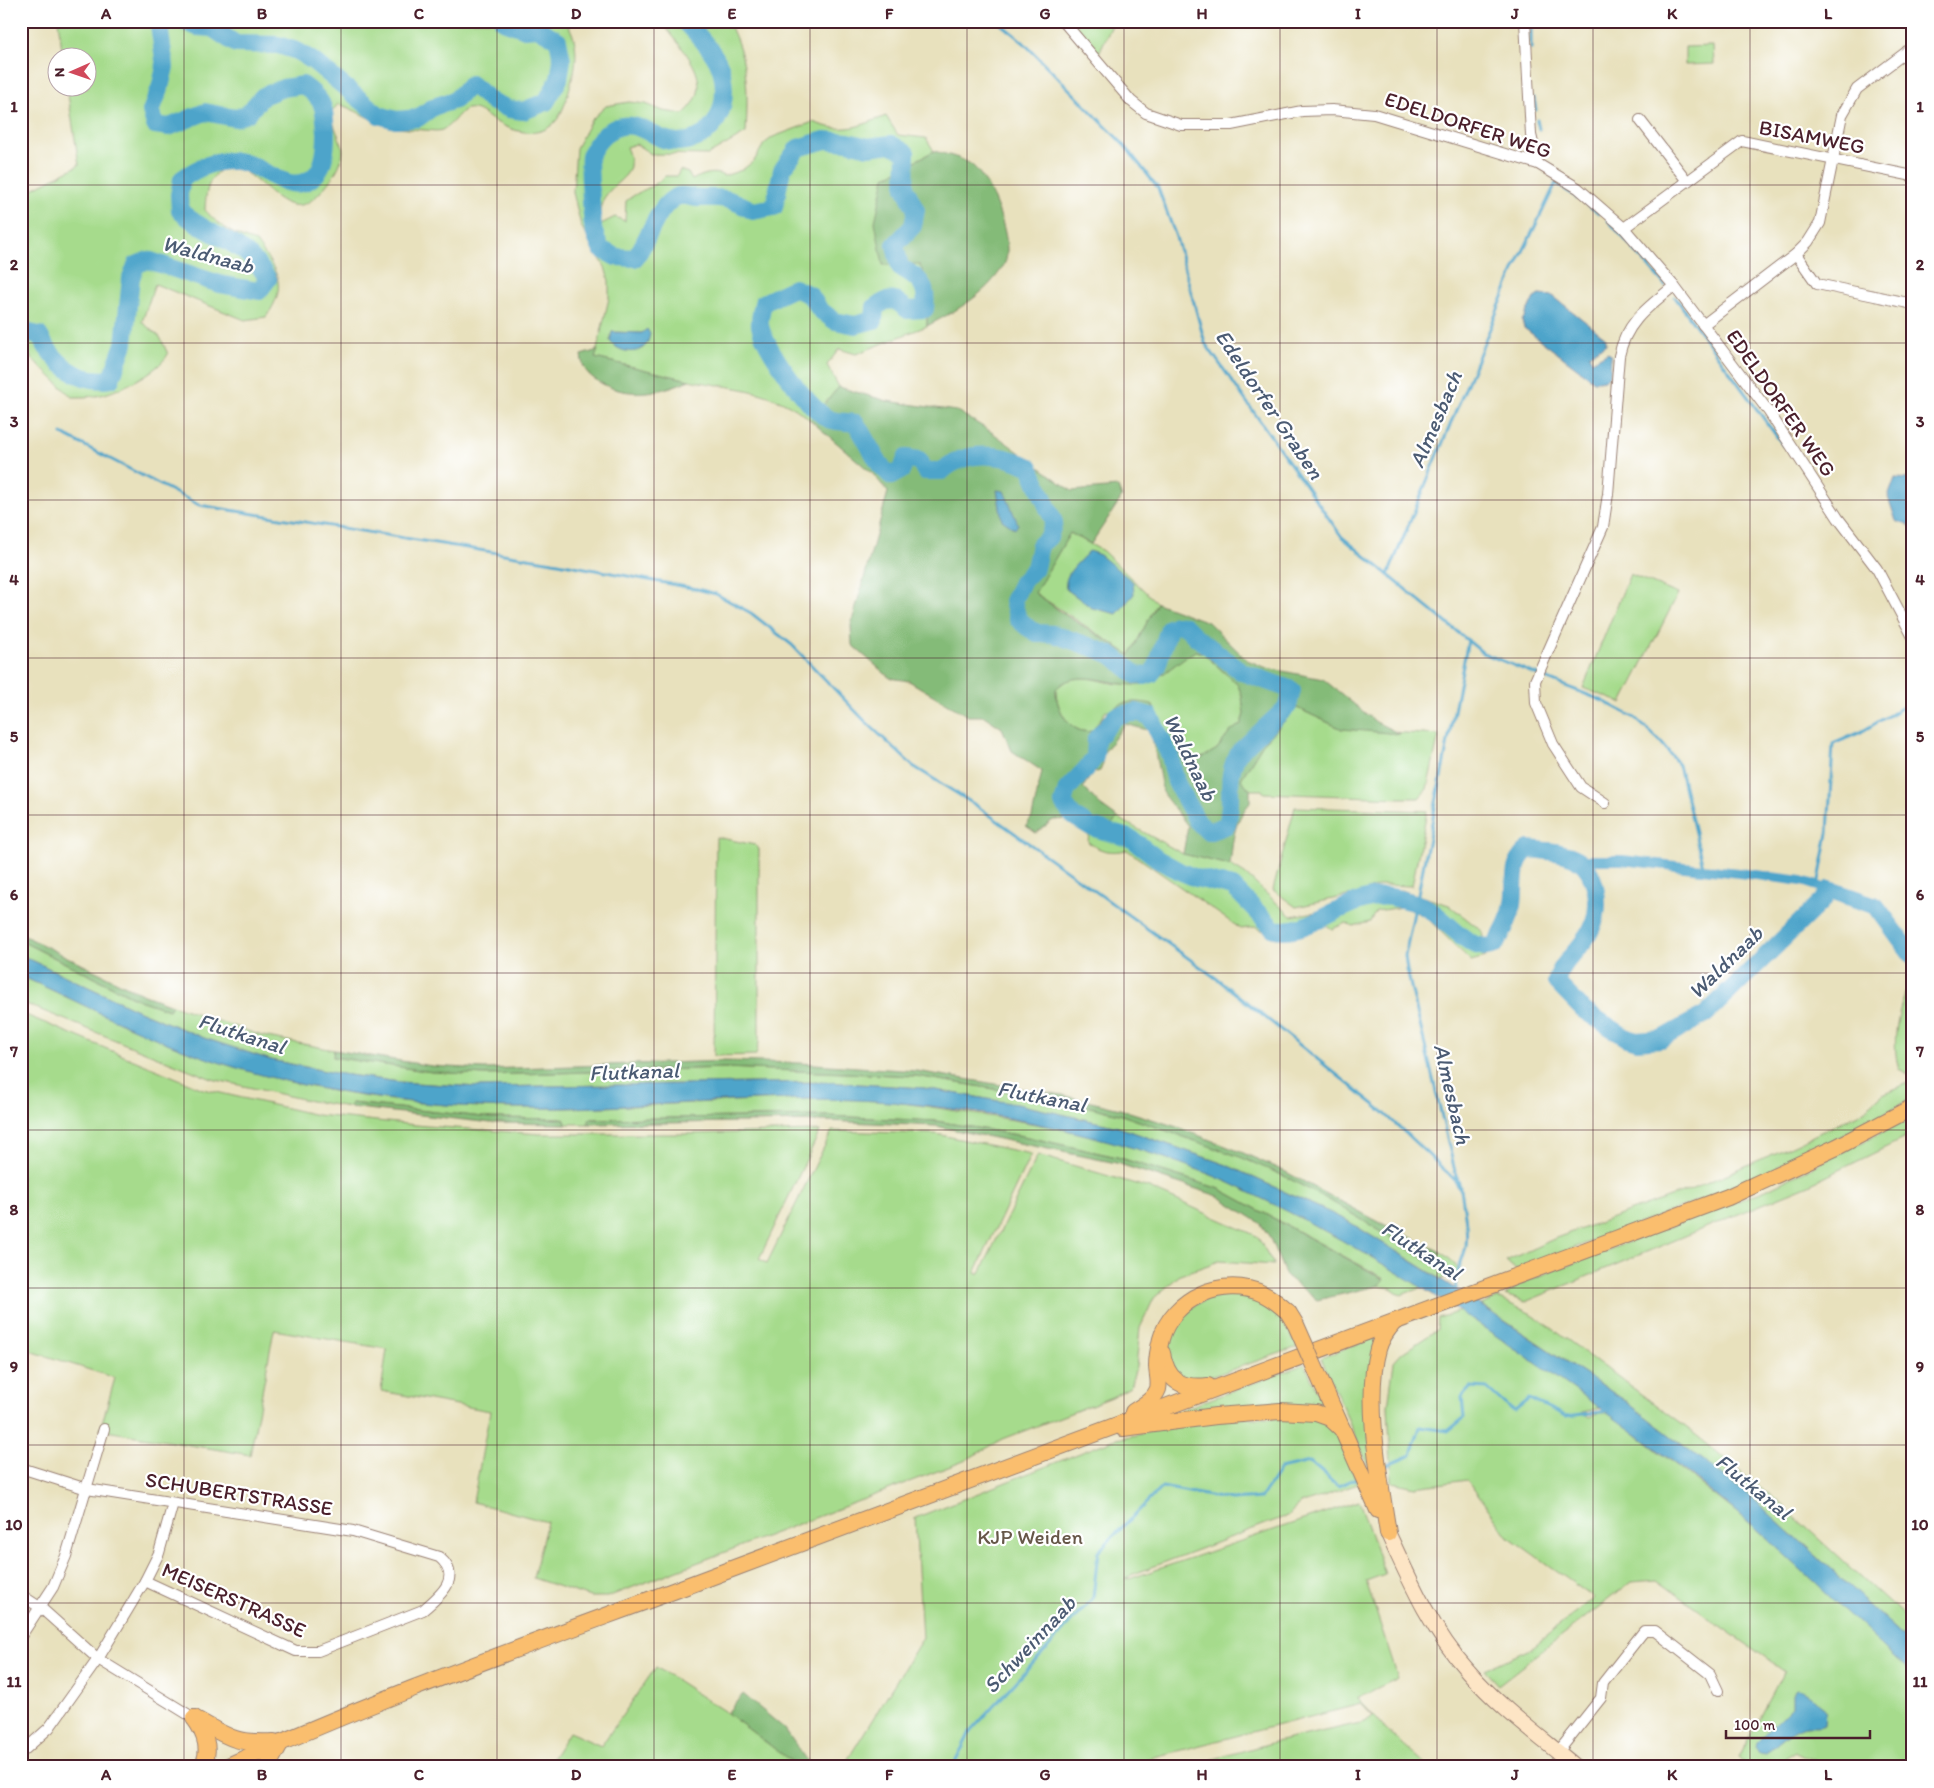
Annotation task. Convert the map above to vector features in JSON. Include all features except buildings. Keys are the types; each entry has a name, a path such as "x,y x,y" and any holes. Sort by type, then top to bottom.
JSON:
{"main road":[{"path":"226,1767 281,1742 434,1681 1103,1429 1728,1197 1837,1147 1913,1107"},
{"path":"1103,1429 1152,1399 1158,1389 1157,1366 1160,1341 1166,1326 1187,1302 1217,1288 1245,1288 1263,1293 1288,1312 1296,1324 1342,1428 1378,1499 1388,1533"},
{"path":"1378,1499 1374,1376 1378,1349 1384,1335 1394,1322"},
{"path":"1160,1341 1165,1366 1180,1384 1193,1388 1236,1381"},
{"path":"1103,1429 1138,1427 1243,1413 1280,1411 1316,1413 1330,1418 1342,1428"},
{"path":"194,1718 244,1743 281,1742"},
{"path":"194,1718 204,1734 207,1749 206,1760 202,1767"},
{"path":"267,1767 281,1742"}],"street":[{"name":"EDELDORFER WEG","path":"1063,21 1131,101 1146,113 1181,125 1231,125 1302,111 1332,110 1374,114 1538,164 1578,188 1624,228 1674,286 1769,412 1838,518 1877,569 1913,637"},
{"path":"1525,21 1531,135 1538,164"},
{"path":"1703,325 1796,254 1808,242 1820,223 1842,116 1857,88 1911,53"},
{"path":"1640,120 1687,181"},
{"name":"BISAMWEG","path":"1624,228 1742,141 1913,176"},
{"path":"1796,254 1817,284 1913,304"},
{"path":"1605,803 1581,787 1553,744 1536,703 1535,681 1538,670 1603,527 1608,494 1619,356 1623,339 1631,324 1674,286"},
{"path":"21,1636 53,1587 66,1556 104,1429"},
{"name":"SCHUBERTSTRASSE","path":"21,1468 87,1489 352,1531 420,1550 439,1557 448,1564"},
{"path":"21,1753 49,1728 98,1658 145,1581 159,1553 173,1503"},
{"path":"1388,1533 1433,1624 1462,1663 1500,1704 1576,1767"},
{"name":"MEISERSTRASSE","path":"145,1581 296,1651 307,1652 318,1651 423,1610 436,1599 449,1581 448,1564"},
{"path":"21,1595 41,1608 98,1658 194,1718"},
{"path":"1558,1752 1601,1698 1603,1682 1644,1631 1655,1631 1710,1674 1718,1691"}],"green space":[{"path":"58,21 565,21 575,41 576,57 574,72 560,115 546,129 537,132 519,131 509,128 474,109 465,110 450,125 440,131 400,128 380,123 338,104 331,113 342,145 342,157 334,175 311,200 301,205 290,205 280,200 241,170 222,168 210,182 205,210 228,230 256,242 270,261 277,278 278,287 273,306 266,317 245,320 155,284 142,322 160,337 168,354 163,361 136,381 114,391 96,396 72,397 21,348 21,195 79,165 69,98 98,98 98,48 62,48"},
{"path":"661,21 728,21 740,50 746,76 746,133 708,155 651,154 636,144 626,147 630,163 629,169 627,174 605,197 600,209 599,225 615,217 625,221 626,201 665,176 677,176 680,170 688,173 692,180 708,174 716,173 724,176 742,170 754,161 764,144 773,137 813,122 833,128 850,128 886,116 898,135 926,138 934,151 885,177 927,279 927,326 856,354 839,349 827,365 839,387 810,420 796,409 782,402 752,391 689,380 595,358 609,298 609,281 605,267 581,226 573,192 576,148 591,120 606,106 629,102 646,104 663,111 683,114 694,102 698,90 698,78 694,66","holes":["612,332 642,333 610,341"]},
{"path":"1070,21 1114,21 1098,55"},
{"path":"1713,46 1714,64 1685,65 1685,47"},
{"path":"934,151 965,161 980,173 987,184 1004,228 1007,255 1004,265 997,276 980,293 960,308 927,326 927,279 919,264 883,265 875,222 885,177"},
{"path":"598,350 595,358 689,380 655,391 621,391 599,382 586,371 581,355"},
{"path":"839,387 887,401 957,411 993,433 1072,491 1118,487 1122,497 1091,544 1070,533 1035,593 1064,614 1130,655 1157,603 1208,622 1247,660 1267,668 1323,679 1376,722 1400,734 1342,729 1297,708 1262,745 1241,779 1250,790 1250,803 1244,810 1237,825 1230,865 1183,854 1188,826 1163,794 1151,731 1125,724 1100,758 1103,764 1100,771 1093,773 1083,787 1100,805 1118,818 1102,834 1068,819 1053,820 1036,833 1026,826 1032,817 1042,771 1012,751 1002,728 984,716 968,716 909,681 890,678 852,645 851,625 888,492 873,474 810,420","holes":["1196,651 1203,653 1238,685 1242,696 1244,714 1241,724 1231,731 1217,749 1202,758 1186,757 1174,750 1152,704 1132,702 1117,706 1104,716 1092,731 1077,729 1065,719 1061,712 1056,689 1073,679 1083,678 1125,684 1143,684 1159,677"]},
{"path":"1070,533 1103,551 1157,603 1130,655 1035,593"},
{"path":"1630,574 1678,594 1622,703 1583,688"},
{"path":"1196,651 1203,653 1238,685 1242,696 1244,714 1241,724 1231,731 1217,749 1202,758 1186,757 1174,750 1152,704 1106,711 1092,731 1077,729 1065,719 1061,712 1056,689 1063,682 1071,679 1088,678 1126,684 1166,670"},
{"path":"1297,708 1342,729 1439,735 1427,789 1419,798 1264,793 1262,790 1250,790 1241,779 1262,745"},
{"path":"1295,807 1427,811 1412,886 1381,885 1362,892 1401,890 1449,905 1482,931 1486,957 1471,961 1425,916 1403,907 1376,911 1370,922 1353,926 1346,923 1332,929 1325,924 1277,938 1256,927 1241,929 1127,850 1107,851 1097,848 1088,842 1089,832 1093,830 1102,834 1118,818 1183,854 1230,865 1245,874 1291,916 1322,911 1356,894 1296,907 1273,890"},
{"path":"716,837 755,845 759,849 759,1043 756,1055 714,1056"},
{"path":"21,934 142,994 172,1005 169,1010 139,1000 21,941"},
{"path":"21,941 139,1000 169,1010 172,1005 262,1036 334,1050 333,1057 432,1072 485,1075 726,1068 916,1076 1061,1100 1119,1114 1240,1156 1284,1176 1329,1200 1428,1260 1441,1252 1461,1272 1441,1279 1346,1220 1224,1164 1118,1127 1022,1105 924,1088 826,1082 478,1087 399,1082 335,1073 271,1060 204,1038 139,1011 21,955"},
{"path":"21,976 137,1028 214,1059 294,1083 337,1092 393,1100 450,1105 536,1108 773,1099 859,1099 925,1106 1082,1134 1118,1142 1158,1155 1198,1169 1237,1186 1313,1224 1423,1287 1401,1295 1391,1288 1378,1286 1384,1278 1220,1189 1117,1157 1023,1136 936,1121 828,1116 589,1119 588,1124 566,1124 565,1119 492,1118 351,1103 349,1107 311,1101 212,1079 21,1002"},
{"path":"1913,976 1913,1073 1906,1073 1899,1069 1895,1046 1900,1009"},
{"path":"21,1013 203,1089 317,1115 426,1126 540,1134 686,1134 820,1131 759,1259 767,1263 832,1131 936,1134 1031,1154 975,1273 979,1275 1038,1155 1149,1188 1257,1236 1274,1265 1219,1261 1180,1275 1154,1298 1140,1328 1136,1367 1130,1387 1112,1397 1003,1439 964,1461 607,1597 590,1597 533,1578 547,1522 473,1502 490,1411 381,1391 387,1349 274,1330 250,1455 100,1430 115,1378 21,1348"},
{"path":"334,1050 432,1066 484,1069 725,1061 800,1063 916,1071 1062,1095 1120,1109 1177,1127 1241,1152 1286,1172 1379,1222 1441,1252 1428,1260 1329,1200 1284,1176 1240,1157 1119,1114 1061,1100 916,1076 726,1068 485,1075 432,1072 333,1057"},
{"path":"1913,1081 1913,1097 1866,1124 1768,1171 1668,1212 1516,1270 1506,1261 1556,1238 1690,1190 1794,1145 1862,1112 1883,1094"},
{"path":"351,1103 492,1118 565,1119 566,1124 491,1123 349,1107"},
{"path":"828,1116 936,1121 1023,1136 1117,1157 1220,1189 1384,1279 1378,1286 1317,1300 1286,1276 1269,1236 1260,1223 1218,1196 1116,1163 936,1126 827,1121 588,1124 589,1119"},
{"path":"1913,1117 1913,1134 1809,1185 1525,1302 1505,1295 1515,1289 1514,1286 1766,1190"},
{"path":"1238,1294 1260,1301 1275,1312 1298,1347 1204,1379 1189,1380 1178,1375 1166,1351 1170,1337 1183,1316 1200,1303 1211,1298"},
{"path":"1497,1298 1534,1315 1691,1431 1775,1499 1913,1625 1913,1645 1762,1506 1624,1400 1481,1305"},
{"path":"1461,1311 1602,1408 1582,1412 1589,1417 1601,1413 1609,1413 1736,1512 1814,1580 1913,1674 1913,1767 1829,1767 1796,1751 1771,1767 1750,1767 1739,1757 1784,1671 1657,1580 1631,1582 1498,1685 1484,1670 1530,1649 1594,1598 1509,1537 1467,1480 1415,1487 1392,1482 1388,1406 1394,1362 1402,1353 1437,1330 1438,1318"},
{"path":"1371,1338 1376,1340 1373,1476 1321,1358"},
{"path":"1305,1364 1322,1402 1321,1406 1159,1418"},
{"name":"KJP Weiden","path":"1237,1418 1317,1418 1336,1433 1358,1484 1300,1504 1287,1516 1131,1575 1126,1580 1359,1501 1385,1574 1366,1581 1398,1678 1357,1698 1388,1731 1429,1767 1185,1767 1275,1742 1365,1722 1373,1716 1361,1704 1115,1767 843,1767 922,1639 915,1518 1113,1440 1172,1427"},
{"path":"656,1667 727,1713 791,1761 788,1767 547,1767 569,1732 601,1746"},
{"path":"743,1694 785,1729 811,1767 788,1767 791,1761 727,1713"}],"water":[{"path":"1540,295 1553,296 1606,338 1606,344 1589,355 1592,361 1608,352 1611,355 1610,374 1608,377 1600,381 1594,381 1524,328 1522,321 1534,298"},
{"path":"647,329 650,334 647,343 638,351 622,350 610,341 612,332 642,333"},
{"path":"1895,478 1913,479 1913,527 1896,521 1888,497"},
{"path":"997,490 1004,491 1018,524 1015,529 1002,520"},
{"path":"1089,551 1100,555 1133,582 1134,594 1117,614 1092,608 1066,589 1067,578 1070,573"},
{"path":"21,955 139,1011 204,1038 271,1060 335,1073 399,1082 478,1087 826,1082 924,1088 1022,1105 1118,1127 1224,1164 1346,1220 1456,1289 1624,1400 1762,1506 1913,1645 1913,1674 1781,1551 1735,1511 1658,1450 1494,1334 1432,1294 1338,1238 1273,1204 1216,1177 1180,1163 1108,1141 1034,1123 959,1110 866,1100 756,1100 536,1108 446,1105 375,1098 340,1092 237,1068 157,1039 21,976"},
{"path":"1796,1690 1805,1692 1813,1698 1826,1713 1825,1724 1797,1729 1765,1753 1759,1752 1756,1747 1757,1742 1792,1707 1792,1695"}],"waterway":[{"name":"Waldnaab","path":"21,331 39,335 60,363 78,375 99,380 111,379 124,344 131,278 136,265 148,260 219,284 259,291 268,279 248,255 192,221 180,211 179,195 182,179 207,165 235,161 245,163 293,184 303,183 312,178 322,164 326,133 324,110 316,95 303,85 283,88 263,96 247,114 235,118 205,112 169,127 155,125 151,111 160,88 165,67 159,25 173,21"},
{"name":"Waldnaab","path":"183,21 197,27 212,28 236,44 278,45 297,51 313,61 379,115 396,120 418,118 433,107 455,100 471,84 491,101 509,109 523,111 546,102 559,79 562,60 558,40 537,28 525,29 503,21"},
{"name":"Waldnaab","path":"685,21 706,45 720,66 724,86 721,109 717,120 711,128 692,140 671,141 636,127 622,126 607,133 599,141 590,156 589,168 593,227 601,249 616,257 635,258 659,214 665,206 679,196 727,199 753,211 774,207 782,170 798,148 825,140 848,142 868,147 891,144 906,153 905,188 916,210 913,226 895,245 900,267 913,275 924,288 925,309 908,310 895,300 886,301 875,307 874,320 855,325 835,321 820,310 810,295 794,288 763,303 760,326 770,349 789,377 810,404 820,413 832,420 856,423 880,465 891,476 902,470 906,458 919,460 925,471 942,471 962,459 985,455 997,456 1030,467 1054,522 1049,537 1040,545 1035,568 1022,582 1013,601 1018,619 1027,627 1037,633 1054,634 1094,648 1113,656 1136,675 1145,676 1151,674 1157,666 1169,628 1176,625 1185,626 1195,636 1242,672 1292,690 1288,706 1240,751 1235,761 1232,770 1227,825 1208,832 1197,821 1176,782 1170,756 1150,716 1136,712 1116,716 1096,739 1095,757 1067,789 1063,803 1073,816 1091,827 1132,839 1159,860 1179,871 1196,878 1233,887 1274,929 1288,930 1302,927 1360,901 1375,897 1391,897 1425,907 1467,940 1476,945 1486,947 1495,945 1508,920 1513,905 1516,867 1523,854 1529,849 1572,856 1584,864 1593,880 1597,908 1589,933 1563,966 1556,982 1583,1010 1627,1038 1637,1041 1661,1039 1706,1014 1823,900 1830,890 1876,906 1913,956"},
{"name":"Edeldorfer Graben","path":"997,21 1023,42 1125,146 1158,188 1176,237 1205,343 1342,537 1483,653 1603,701 1635,718 1660,741 1679,765 1704,871"},
{"name":"Almesbach","path":"1531,27 1531,49"},
{"name":"Almesbach","path":"1534,98 1536,110"},
{"name":"Almesbach","path":"1537,120 1539,129"},
{"name":"Almesbach","path":"1388,575 1515,268 1556,183 1599,213"},
{"path":"1608,220 1665,285"},
{"path":"1675,297 1783,445"},
{"path":"62,434 199,505 553,562 716,594 751,613 792,645 865,721 913,766 977,806 1220,981 1382,1111 1453,1178 1457,1178 1460,1186 1453,1178 1461,1190"},
{"name":"Almesbach","path":"1416,904 1468,640"},
{"path":"1818,886 1828,833 1833,744 1861,732 1913,701"},
{"name":"Almesbach","path":"1579,860 1622,860 1756,875 1802,881 1830,890"},
{"name":"Almesbach","path":"1415,907 1405,956 1407,970 1457,1180"},
{"name":"Almesbach","path":"1456,1289 1457,1277 1466,1246 1461,1190"},
{"name":"Schweinnaab","path":"1383,1467 1411,1455 1420,1427 1448,1431 1464,1418 1462,1397 1471,1387 1487,1388 1508,1407 1515,1410 1529,1399 1566,1416 1609,1411"},
{"name":"Schweinnaab","path":"953,1767 970,1732 1093,1598 1098,1552 1162,1487 1231,1500 1261,1498 1280,1469 1310,1462 1338,1486 1359,1477"}],"water label":[{"name":"Flutkanal","path":"242,1033"},
{"name":"Flutkanal","path":"634,1071"},
{"name":"Flutkanal","path":"1042,1096"},
{"name":"Flutkanal","path":"1422,1250"},
{"name":"Flutkanal","path":"1754,1486"}]}
